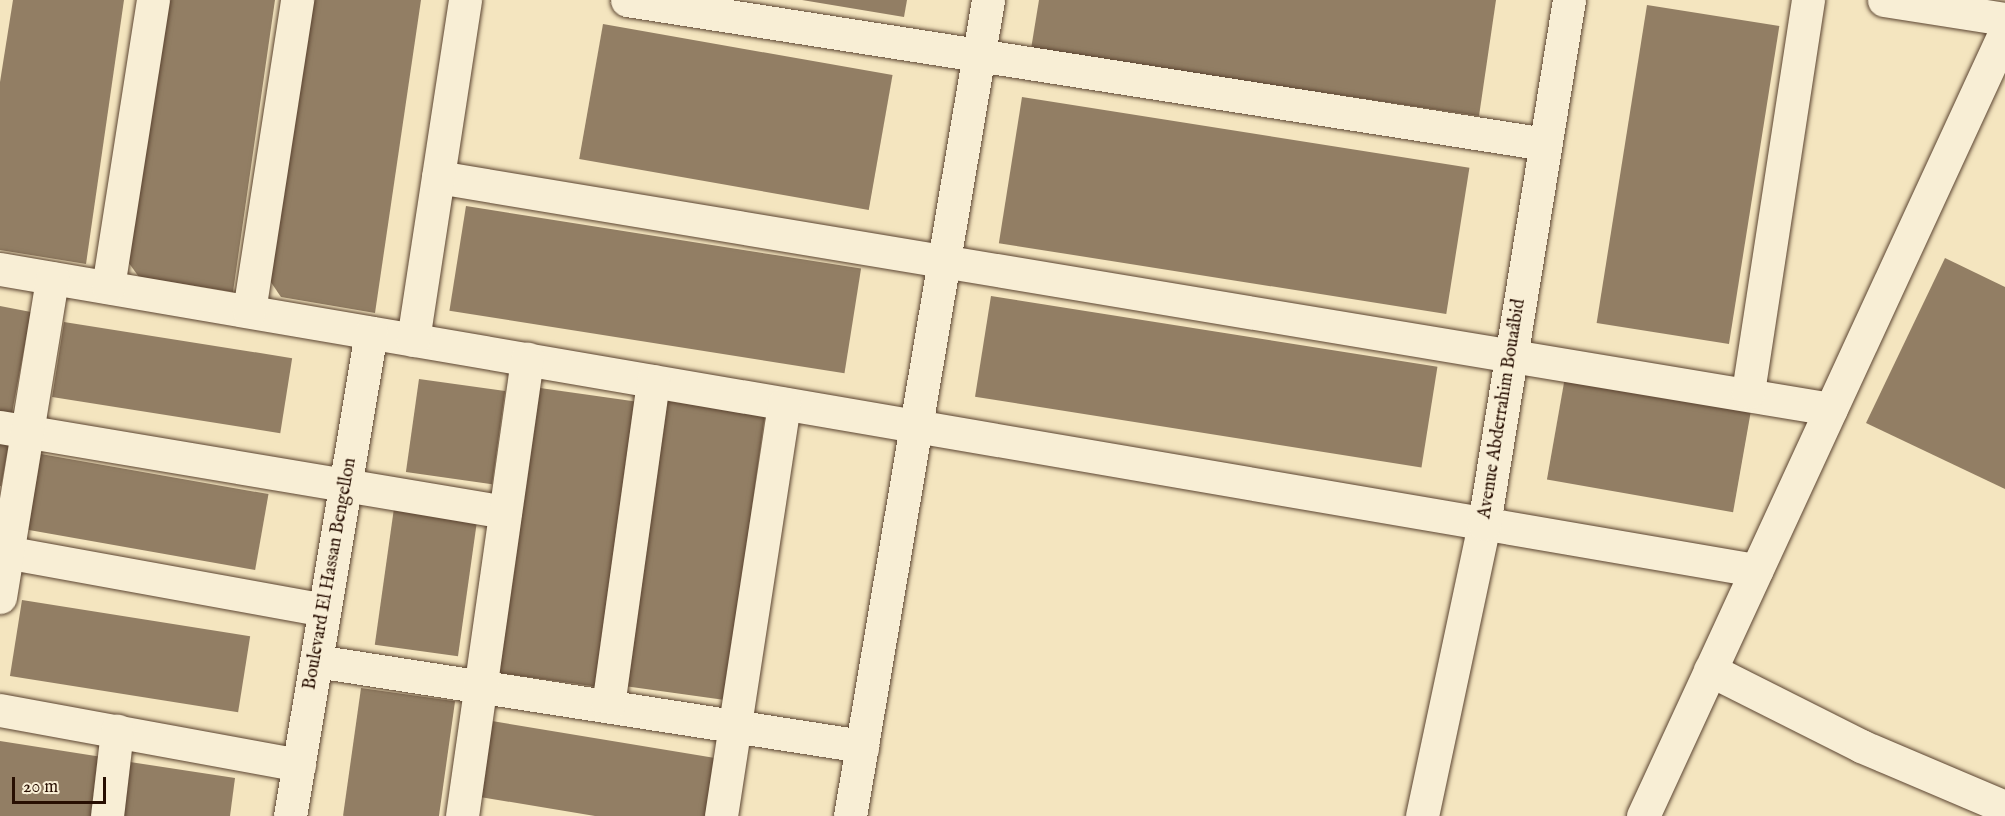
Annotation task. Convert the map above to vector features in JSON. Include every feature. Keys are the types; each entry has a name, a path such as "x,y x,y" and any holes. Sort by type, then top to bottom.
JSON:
{"street":[{"path":"108,287 153,0"},
{"path":"249,311 297,0"},
{"path":"413,340 465,0"},
{"path":"627,0 1546,144"},
{"path":"850,816 988,0"},
{"name":"Avenue Abderrahim Bouaâbid","path":"1422,816 1484,524 1569,0"},
{"path":"1748,392 1808,0"},
{"path":"1884,0 2005,19"},
{"path":"1643,816 2005,32"},
{"path":"438,177 1511,357 1748,392 1830,409"},
{"path":"0,269 1756,570"},
{"path":"0,597 13,429 52,278"},
{"name":"Boulevard El Hassan Bengellon","path":"290,816 371,333"},
{"path":"462,816 527,359"},
{"path":"608,706 653,381"},
{"path":"721,816 784,404"},
{"path":"13,429 505,512"},
{"path":"4,552 324,610"},
{"path":"316,661 862,746"},
{"path":"1710,670 1862,746 2005,807"},
{"path":"0,710 299,765"},
{"path":"106,816 117,731"}],"building":[{"path":"13,0 124,0 86,264 0,250 0,82"},
{"path":"164,0 275,0 233,292 139,277 123,255"},
{"path":"310,0 421,0 375,313 281,297 266,275"},
{"path":"802,0 907,0 904,17"},
{"path":"1039,0 1496,0 1479,116 1031,49"},
{"path":"1647,5 1779,26 1729,344 1597,323"},
{"path":"603,24 893,75 869,210 579,159"},
{"path":"1022,97 1469,168 1446,314 999,243"},
{"path":"466,206 861,269 844,373 449,311"},
{"path":"1945,258 2005,287 2005,489 1866,423"},
{"path":"991,296 1437,367 1421,467 975,397"},
{"path":"0,306 31,312 12,413 0,411"},
{"path":"64,322 292,358 280,433 52,397"},
{"path":"1565,377 1751,410 1733,512 1547,479"},
{"path":"419,379 505,391 492,484 406,472"},
{"path":"533,387 639,402 599,687 493,672"},
{"path":"659,400 765,415 725,700 619,685"},
{"path":"0,436 10,438 1,486 0,486"},
{"path":"41,454 268,494 255,570 28,530"},
{"path":"394,508 477,520 458,656 375,645"},
{"path":"22,600 250,636 238,712 10,676"},
{"path":"361,688 455,701 439,816 343,816"},
{"path":"486,720 715,758 705,816 595,816 474,796"},
{"path":"0,741 102,757 93,816 0,816"},
{"path":"130,762 235,778 230,816 122,816"}]}
